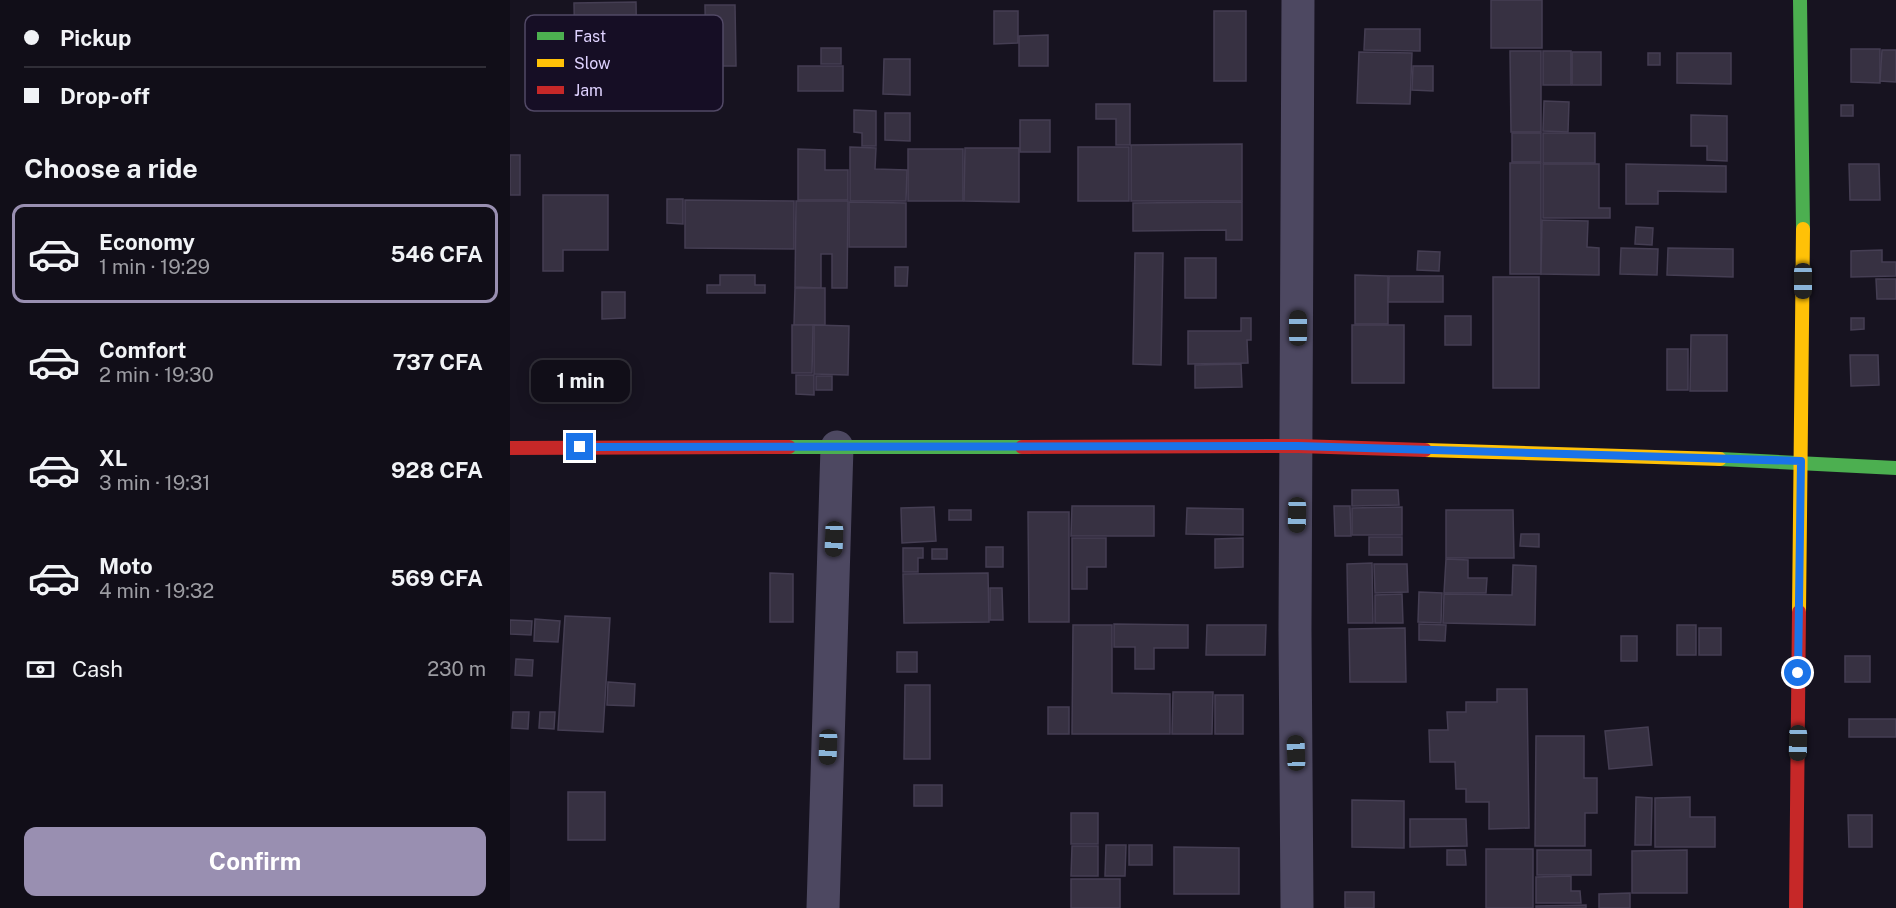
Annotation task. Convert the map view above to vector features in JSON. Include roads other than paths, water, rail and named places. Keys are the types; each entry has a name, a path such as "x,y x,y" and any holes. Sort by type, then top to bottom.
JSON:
{"street":[{"path":"1297,908 1295,630 1298,446 1298,0"},
{"path":"1796,908 1803,258 1800,0"},
{"path":"510,448 1298,446 1801,461 1896,468"},
{"path":"823,908 837,447"}]}
